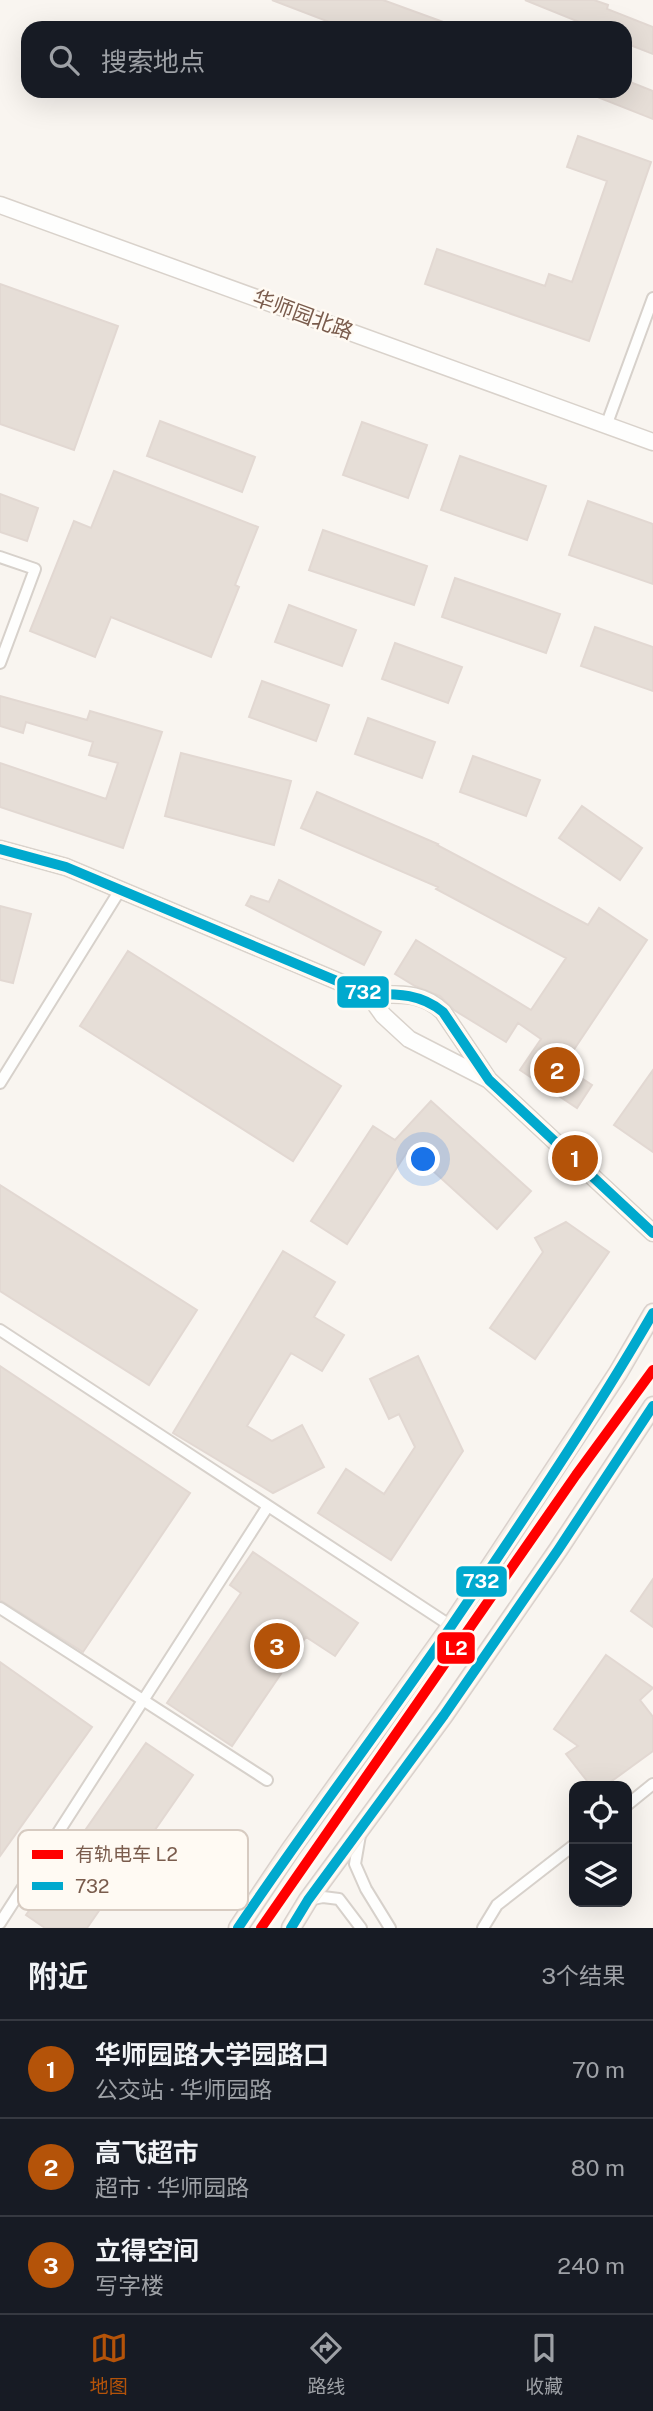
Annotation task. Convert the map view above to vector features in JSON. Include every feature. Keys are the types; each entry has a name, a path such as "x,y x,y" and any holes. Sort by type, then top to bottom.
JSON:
{"main road":[{"name":"华师园北路","path":"0,205 653,442"},
{"path":"0,849 66,867 368,993 419,995 435,1004 489,1080 653,1233"},
{"path":"368,993 383,1015 409,1039 489,1080"},
{"path":"238,1928 451,1626 618,1373 653,1313"},
{"path":"291,1928 308,1900 452,1704 653,1406"}],"street":[{"path":"606,426 653,298"},
{"path":"0,557 35,569 0,663"},
{"path":"0,1083 120,890"},
{"path":"0,1329 451,1626"},
{"path":"60,1830 268,1506"},
{"path":"0,1608 267,1780"},
{"path":"632,1801 653,1784"},
{"path":"363,1827 356,1846 355,1864 366,1889 390,1928"},
{"path":"484,1928 498,1905 569,1849"},
{"path":"0,1923 18,1895"},
{"path":"308,1900 323,1897 340,1899 361,1928"}],"building":[{"path":"272,0 383,0 441,21 327,21"},
{"path":"525,0 594,0 608,5 607,9 653,27 653,54 632,46 632,21 577,21"},
{"path":"632,83 653,91 653,119 600,98 632,98"},
{"path":"578,136 651,162 589,341 425,284 437,249 545,286 549,274 572,282 607,181 567,167"},
{"path":"0,284 118,326 74,450 0,424"},
{"path":"160,421 255,457 242,492 147,456"},
{"path":"362,422 427,445 408,498 343,475"},
{"path":"460,456 546,486 527,540 441,510"},
{"path":"114,471 258,527 235,585 239,587 211,657 111,617 95,657 30,631 74,521 91,528"},
{"path":"0,494 38,508 27,541 0,532"},
{"path":"588,501 653,524 653,584 569,555"},
{"path":"323,530 427,566 414,605 309,570"},
{"path":"455,578 560,614 546,653 442,617"},
{"path":"289,605 356,630 342,666 275,642"},
{"path":"595,627 653,647 653,691 581,666"},
{"path":"395,643 462,667 448,703 382,679"},
{"path":"262,681 329,705 316,741 249,717"},
{"path":"0,696 87,720 90,711 162,732 123,848 0,807 0,763 106,799 118,763 89,755 93,742 26,722 23,733 0,726"},
{"path":"368,718 435,742 422,778 355,754"},
{"path":"181,753 291,781 274,845 165,816"},
{"path":"473,756 540,780 526,816 460,792"},
{"path":"317,792 438,844 588,925 599,908 647,940 563,1066 592,1085 577,1108 520,1070 541,1039 518,1023 506,1042 454,1010 440,996 395,974 416,940 531,1010 566,958 436,889 438,887 301,828"},
{"path":"582,806 642,848 620,880 559,838"},
{"path":"279,880 381,932 364,965 246,905 251,896 269,902"},
{"path":"0,906 31,914 13,983 0,980"},
{"path":"128,951 341,1086 293,1161 80,1026"},
{"path":"653,1070 653,1152 614,1125"},
{"path":"431,1101 531,1191 497,1229 409,1149 347,1244 311,1221 373,1126 395,1140"},
{"path":"0,1185 197,1310 149,1385 0,1291"},
{"path":"566,1222 609,1252 535,1359 490,1328 543,1252 535,1238"},
{"path":"283,1251 335,1282 314,1317 344,1335 322,1371 291,1353 247,1426 272,1441 302,1425 324,1467 273,1493 173,1433"},
{"path":"418,1356 463,1451 391,1560 318,1513 346,1469 384,1494 415,1447 399,1414 389,1419 370,1379"},
{"path":"0,1366 190,1493 83,1652 0,1600"},
{"path":"253,1552 358,1623 335,1656 306,1637 232,1746 167,1703 241,1593 230,1585"},
{"path":"653,1579 653,1627 631,1611"},
{"path":"606,1655 653,1688 640,1700 653,1717 653,1751 612,1781 587,1781 566,1754 578,1746 554,1729"},
{"path":"0,1662 92,1727 0,1856"},
{"path":"146,1743 193,1775 155,1830 85,1830"},
{"path":"29,1910 99,1910 87,1928 45,1928 26,1915"}],"tram line":[{"name":"L2","path":"261,1928 576,1475 653,1370"}],"transit line":[{"name":"732","path":"0,849 66,867 368,994 407,996 426,1001 443,1012 489,1080 653,1233"},
{"name":"732","path":"238,1928 426,1663 530,1510 653,1313"},
{"name":"732","path":"291,1928 308,1900 444,1715 653,1406"}],"place":[{"name":"高飞超市","path":"557,1070"},
{"name":"华师园路大学园路口","path":"575,1158"},
{"name":"立得空间","path":"277,1646"}]}
